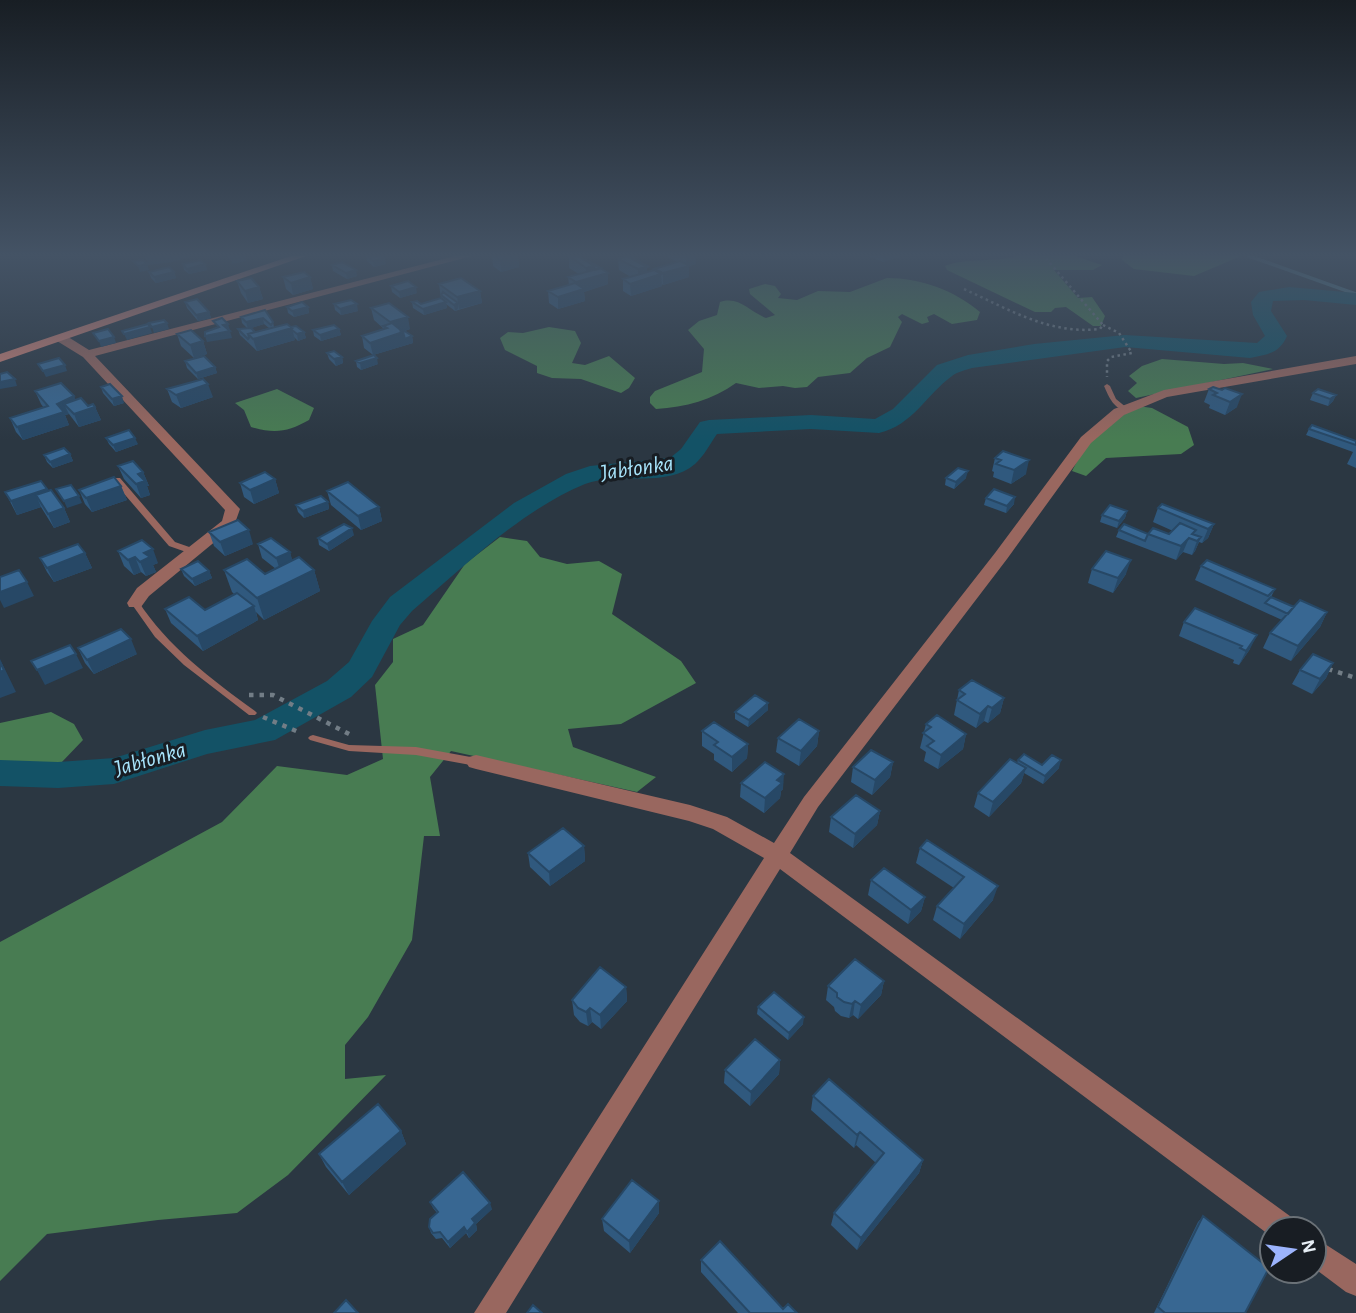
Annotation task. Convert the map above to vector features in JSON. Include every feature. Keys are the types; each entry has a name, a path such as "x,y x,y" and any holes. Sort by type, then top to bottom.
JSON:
{"main road":[{"path":"0,358 122,317"}],"street":[{"path":"87,354 229,317"},
{"path":"61,338 87,354 233,509 229,523 143,592 135,603"},
{"path":"489,1313 811,802 1001,556 1086,440 1125,409 1188,389 1356,359"},
{"path":"476,762 720,822 778,856 1265,1215"},
{"path":"1328,1261 1356,1282"}],"lane":[{"path":"1107,386 1113,400 1125,409"},
{"path":"117,480 172,544 192,551"},
{"path":"135,603 144,618 179,654 252,713"},
{"path":"313,738 349,748 416,751 476,762"}],"path":[{"path":"1030,317 1055,328 1087,332 1100,329 1103,325"},
{"path":"1096,317 1103,325 1119,333 1132,353 1111,356 1107,361 1107,386"},
{"path":"1326,668 1356,678"},
{"path":"229,696 273,695 376,749"},
{"path":"252,713 313,738"}],"green space":[{"path":"710,317 898,317 902,322 890,347 867,358 850,373 818,377 807,387 759,388 736,383 698,402 656,409 650,403 650,397 655,391 702,372 704,349 688,330 699,321"},
{"path":"909,317 927,317 929,322 922,324"},
{"path":"940,317 978,317 977,320 952,324"},
{"path":"1081,317 1104,317 1101,326 1093,326"},
{"path":"549,327 575,331 581,343 572,363 585,365 609,356 635,378 629,388 621,393 581,379 552,378 537,373 537,366 505,350 500,338 508,332 523,333"},
{"path":"1162,359 1243,363 1273,369 1136,398 1128,391 1137,383 1129,376 1142,366"},
{"path":"277,389 314,408 309,420 281,431 251,427 244,410 235,403"},
{"path":"1138,406 1152,408 1188,427 1194,445 1181,454 1106,458 1086,476 1072,471 1085,449 1099,433"},
{"path":"500,537 527,541 540,557 567,564 599,561 622,574 612,614 681,661 696,683 621,724 568,729 573,747 656,777 637,792 451,751 430,777 440,836 424,836 412,940 368,1017 345,1045 345,1079 386,1075 288,1175 237,1213 47,1234 0,1281 0,942 222,822 277,766 347,775 383,759 375,685 393,662 393,639 423,625 465,564"},
{"path":"51,712 74,724 83,740 60,764 19,763 0,768 0,723"}],"building":[{"path":"241,317 270,317 273,322 271,325 263,318 246,322"},
{"path":"384,317 407,317 390,322"},
{"path":"222,318 228,324 223,325 230,331 205,336 205,332 219,327 213,321"},
{"path":"164,320 167,323 152,327 149,323"},
{"path":"392,323 403,332 370,343 362,336 387,328 383,326"},
{"path":"148,324 150,327 124,334 122,331"},
{"path":"287,324 292,328 253,339 248,334"},
{"path":"334,325 339,329 320,335 313,330"},
{"path":"296,326 304,332 297,334 291,327"},
{"path":"251,328 255,332 248,334 248,339 238,329"},
{"path":"108,329 114,337 99,341 93,333"},
{"path":"191,330 203,341 190,345 177,334"},
{"path":"401,331 412,336 405,339"},
{"path":"334,351 342,357 334,359 327,353"},
{"path":"374,355 377,358 360,363 356,361"},
{"path":"204,356 215,367 196,373 185,361"},
{"path":"59,358 65,365 43,371 38,364"},
{"path":"7,372 15,379 0,382 0,374"},
{"path":"203,379 208,384 176,395 167,389"},
{"path":"61,383 74,396 57,404 64,412 17,427 10,418 48,406 35,391"},
{"path":"110,384 122,396 112,399 101,387"},
{"path":"1213,387 1242,394 1230,402 1213,395 1217,393 1209,389"},
{"path":"1318,389 1336,395 1330,399 1313,393"},
{"path":"81,398 88,406 93,404 95,407 74,414 64,404"},
{"path":"1312,425 1356,441 1356,445 1309,429"},
{"path":"129,430 135,438 113,445 106,438"},
{"path":"64,448 70,454 50,462 44,455"},
{"path":"1003,451 1029,460 1014,470 996,464 1001,460 995,458"},
{"path":"133,461 143,472 138,474 145,481 136,484 118,466"},
{"path":"958,468 968,471 956,482 946,478"},
{"path":"265,472 275,479 250,490 240,483"},
{"path":"114,477 121,486 86,498 79,490"},
{"path":"41,481 47,489 11,501 5,492"},
{"path":"348,482 379,507 358,516 327,491"},
{"path":"71,485 79,496 64,501 56,489"},
{"path":"994,489 1015,497 1007,506 986,498"},
{"path":"51,490 64,508 48,514 36,495"},
{"path":"321,496 328,502 303,511 296,505"},
{"path":"1162,504 1214,524 1208,529 1158,508"},
{"path":"1110,505 1127,511 1119,521 1102,515"},
{"path":"238,520 249,530 220,542 209,532"},
{"path":"1180,523 1196,530 1192,534 1201,537 1197,541 1189,538 1181,546 1148,534 1153,528 1169,534"},
{"path":"344,524 352,528 327,544 318,538"},
{"path":"1124,524 1148,534 1145,541 1119,530"},
{"path":"271,538 290,552 276,558 258,544"},
{"path":"142,540 153,549 144,553 150,557 140,562 135,557 128,560 118,551"},
{"path":"78,544 85,553 47,568 40,558"},
{"path":"1106,551 1131,560 1118,578 1092,569"},
{"path":"299,557 314,570 257,598 224,570 247,559 265,574"},
{"path":"1207,560 1275,589 1268,596 1201,566"},
{"path":"198,561 209,571 192,579 181,569"},
{"path":"19,570 27,582 0,592 0,577"},
{"path":"237,593 254,606 197,636 165,609 189,597 205,610"},
{"path":"1271,597 1294,607 1288,614 1265,603"},
{"path":"1300,600 1327,612 1298,646 1270,633"},
{"path":"1195,608 1257,635 1246,651 1240,648 1242,646 1184,622"},
{"path":"121,629 131,639 87,660 78,648"},
{"path":"70,645 76,654 37,670 31,661"},
{"path":"1313,654 1333,663 1320,679 1300,670"},
{"path":"972,680 1004,698 992,708 988,706 980,714 957,700 965,694 959,690"},
{"path":"755,695 768,703 749,720 735,712"},
{"path":"937,715 966,734 941,755 927,746 934,741 923,733 931,727 926,724"},
{"path":"799,719 819,731 801,751 778,738"},
{"path":"714,722 748,744 732,757 714,745 718,742 702,731"},
{"path":"871,750 893,762 875,780 853,767"},
{"path":"1024,754 1042,765 1052,755 1061,760 1045,776 1018,760"},
{"path":"1010,759 1026,768 993,802 978,793"},
{"path":"765,762 784,774 777,780 782,783 765,798 741,783"},
{"path":"856,795 880,811 855,834 831,817"},
{"path":"563,828 584,846 549,872 528,853"},
{"path":"927,840 998,886 964,924 937,906 964,877 920,848"},
{"path":"884,868 925,897 911,910 871,880"},
{"path":"855,959 884,981 861,1005 855,1001 852,1004 844,1002 828,986"},
{"path":"600,967 626,987 600,1015 590,1008 586,1012 578,1008 572,1000"},
{"path":"774,992 804,1017 789,1033 758,1007"},
{"path":"755,1039 780,1060 751,1092 725,1070"},
{"path":"829,1079 923,1160 861,1238 834,1213 884,1153 860,1132 857,1135 813,1096"},
{"path":"378,1104 401,1131 342,1182 319,1154"},
{"path":"463,1172 490,1203 472,1219 475,1223 467,1232 464,1227 448,1242 440,1232 433,1233 429,1227 430,1219 438,1212 430,1202"},
{"path":"632,1180 659,1201 629,1241 602,1219"},
{"path":"1203,1216 1258,1259 1260,1285 1245,1313 1165,1313 1158,1307"},
{"path":"720,1241 783,1309 788,1304 797,1313 750,1313 701,1260"},
{"path":"346,1300 358,1313 334,1313"},
{"path":"533,1305 542,1313 527,1313"}],"waterway":[{"name":"Jabłonka","path":"0,773 58,775 114,771 205,742 263,731 339,689 361,669 387,621 401,604 523,509 575,479 599,471 658,469 679,464 687,458 709,427 811,422 879,426 901,414 945,370 968,362 1034,351 1125,341 1250,351 1263,349 1273,343 1276,336 1265,317"}]}
